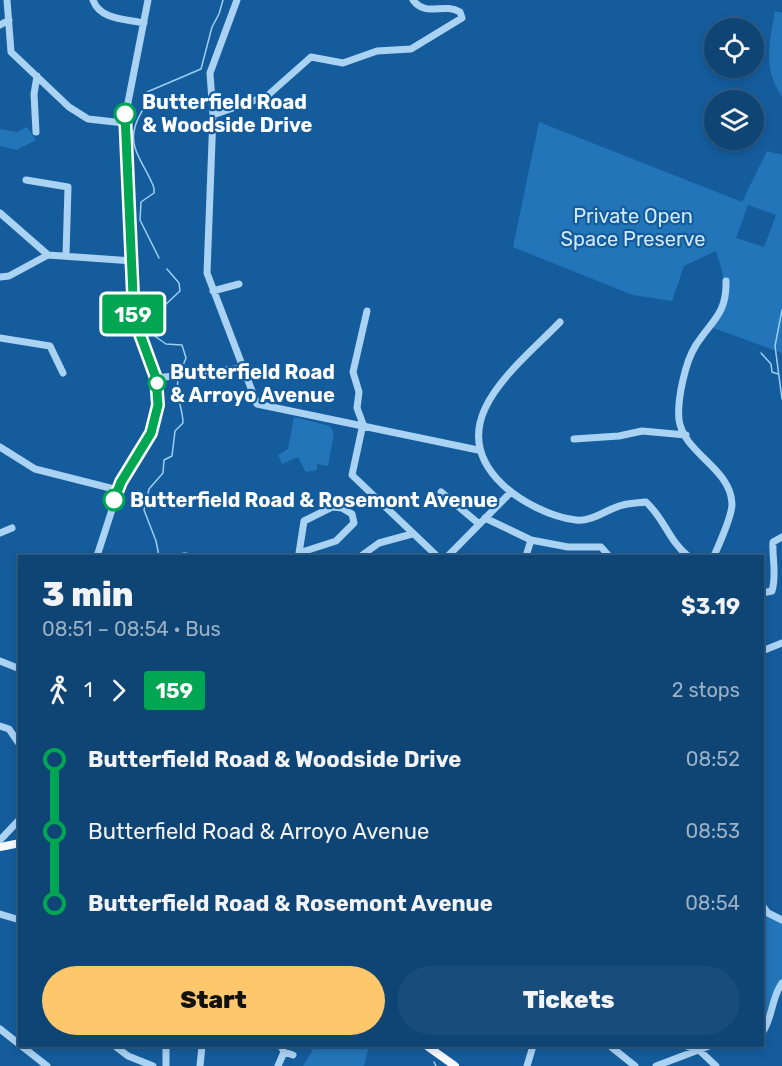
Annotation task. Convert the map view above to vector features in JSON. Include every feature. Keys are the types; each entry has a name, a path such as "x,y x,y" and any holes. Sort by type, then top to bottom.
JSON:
{"main road":[{"path":"0,848 18,844"},
{"path":"428,1047 455,1066"}],"street":[{"path":"7,0 11,52 69,106 88,118 124,123"},
{"path":"93,0 95,6 108,16 144,23"},
{"path":"99,555 118,490 145,447 156,420 158,405 156,378 134,318 133,261 124,123 129,85 148,0"},
{"path":"237,0 210,73 213,115 207,273 257,404 363,424 478,450"},
{"path":"213,115 267,96 311,57 343,63 377,51 411,49 462,18 460,12 451,7 426,10 418,7 413,0"},
{"path":"0,25 9,20"},
{"path":"36,132 34,94 37,76"},
{"path":"26,180 68,187 66,255"},
{"path":"0,213 48,255"},
{"path":"0,277 9,276 48,255 133,261"},
{"path":"714,555 732,505 724,480 691,444 679,422 681,387 695,346 721,312 726,297 726,281"},
{"path":"213,291 239,284"},
{"path":"367,310 353,372 359,392 357,408 363,424 352,475 436,555"},
{"path":"560,322 492,396 479,424 478,450 489,469 511,492 548,512 578,520 604,514 622,505 646,502 657,511 676,547 687,555"},
{"path":"0,338 50,346 63,373"},
{"path":"156,378 245,369"},
{"path":"574,439 619,436 642,431 686,435"},
{"path":"0,447 35,469 118,490"},
{"path":"441,492 478,523"},
{"path":"449,555 511,492"},
{"path":"332,507 342,508 352,514 354,523 336,542 297,555 304,521 332,507"},
{"path":"485,518 531,540 568,547 601,547 608,555"},
{"path":"0,533 12,528"},
{"path":"362,555 379,543 412,534"},
{"path":"764,593 772,591 776,578 772,556 773,542 782,537"},
{"path":"526,555 531,540"},
{"path":"764,650 782,643"},
{"path":"0,661 18,668"},
{"path":"0,726 9,729 18,742"},
{"path":"0,840 18,821"},
{"path":"764,908 768,913 782,920"},
{"path":"0,914 18,919"},
{"path":"764,1031 776,992 782,983"},
{"path":"0,1029 18,1043"},
{"path":"23,1047 47,1066"},
{"path":"116,1047 128,1056 153,1066"},
{"path":"166,1047 166,1066"},
{"path":"200,1066 202,1047"},
{"path":"527,1066 534,1047"},
{"path":"611,1047 635,1066"},
{"path":"690,1047 700,1051 716,1066"},
{"path":"700,1051 701,1047"},
{"path":"278,1066 283,1049 293,1055"},
{"path":"656,1066 700,1051"}],"green space":[{"path":"775,11 782,13 782,96 772,76 769,55"},
{"name":"Private Open Space Preserve","path":"539,122 742,202 767,151 782,155 782,353 711,327 721,308 724,290 724,281 716,251 684,266 672,301 633,295 513,247","holes":["748,205 776,215 764,247 736,238"]},
{"path":"27,127 36,140 17,150 0,146 0,129 17,132"},
{"path":"294,417 330,426 334,434 328,466 317,464 317,470 306,472 298,457 282,464 278,455 288,449"},
{"path":"764,906 782,920 782,983 764,1028"},
{"path":"314,1047 368,1049 364,1066 303,1066"}],"waterway":[{"path":"159,258 140,220 141,202 154,193 154,188 136,151 134,143 136,122 146,102 147,92 201,69 212,27 223,0"},
{"path":"167,269 179,283 180,291 165,305 144,308 143,315 156,337 166,344 182,345 186,358 182,368"},
{"path":"782,310 775,346 782,399"},
{"path":"761,353 771,364 772,372 778,374"},
{"path":"159,555 144,510 149,489 163,473 164,460 172,456 175,431 183,423 178,380"},
{"path":"434,1062 436,1066"}],"bus line":[{"name":"159","path":"114,500 121,482 145,447 156,420 158,405 156,378 139,335 132,304 133,261 124,141 125,114"}],"place":[{"name":"Butterfield Road & Woodside Drive","path":"125,114"},
{"name":"Butterfield Road & Arroyo Avenue","path":"157,383"},
{"name":"Butterfield Road & Rosemont Avenue","path":"114,500"}]}
